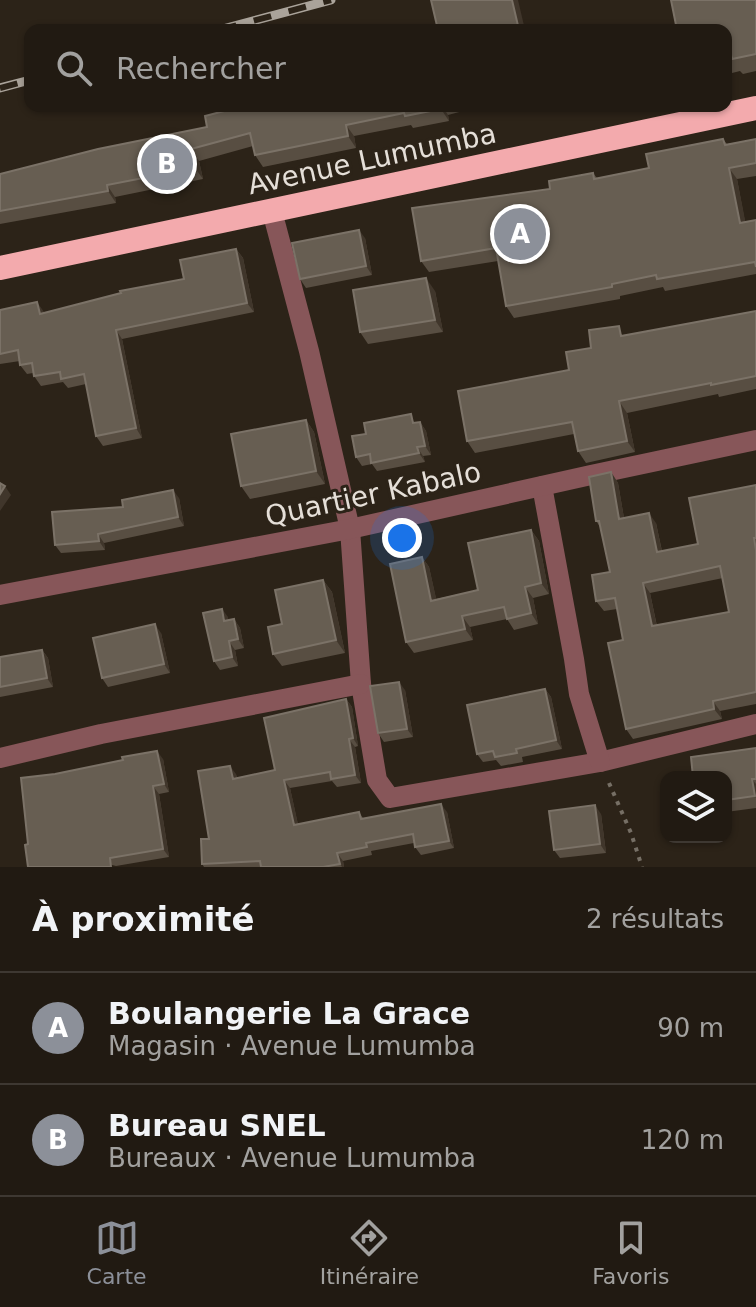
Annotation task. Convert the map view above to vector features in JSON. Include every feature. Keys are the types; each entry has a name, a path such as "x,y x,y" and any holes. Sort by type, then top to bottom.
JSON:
{"highway":[{"name":"Avenue Lumumba","path":"0,268 756,108"}],"street":[{"path":"272,211 309,351 350,529 361,684 377,780 390,798 600,762 756,724"},
{"name":"Quartier Kabalo","path":"0,595 350,529 756,440"},
{"path":"542,486 579,694 600,762"},
{"path":"0,758 101,734 361,684"}],"path":[{"path":"600,762 631,833 642,867"}],"building":[{"path":"431,0 512,0 518,24 437,24"},
{"path":"671,0 756,0 756,54 732,59 732,24 676,24"},
{"path":"220,112 426,112 405,116 404,113 346,125 348,136 255,155 250,133 191,149 195,168 107,185 108,191 0,211 0,174 98,149 207,127 205,116"},
{"path":"723,139 725,145 756,139 756,163 729,168 740,223 756,220 756,267 755,262 657,279 656,275 612,284 612,287 506,306 496,248 421,261 412,208 550,189 549,181 593,173 594,179 649,168 646,154"},
{"path":"359,230 366,266 300,279 292,243"},
{"path":"236,249 247,303 116,330 136,428 96,436 84,374 61,379 60,372 34,376 32,363 20,365 18,350 0,354 0,310 37,302 40,314 120,291 184,279 180,260"},
{"path":"426,278 435,320 360,332 353,290"},
{"path":"756,311 756,376 619,401 627,441 578,451 572,422 467,441 458,391 569,370 566,352 591,348 589,330 619,326 621,336"},
{"path":"411,414 413,423 420,422 425,446 417,447 419,453 371,463 370,454 356,457 352,436 366,434 364,423"},
{"path":"306,420 316,471 241,486 231,434"},
{"path":"611,472 619,519 649,513 657,552 698,544 689,498 756,485 756,692 713,701 714,709 626,729 608,643 623,640 615,598 596,601 592,575 610,572 599,521 596,521 589,477","holes":["720,566 729,612 652,626 643,583"]},
{"path":"173,490 178,517 98,534 99,541 55,545 52,512 123,507 122,500"},
{"path":"531,530 541,583 525,587 531,613 507,619 504,607 462,616 465,629 406,642 390,564 422,557 431,601 478,590 468,543"},
{"path":"323,580 336,640 273,654 268,627 282,624 275,590"},
{"path":"222,609 224,621 234,619 238,639 229,641 232,657 214,661 203,613"},
{"path":"155,624 164,664 102,678 93,638"},
{"path":"42,650 47,678 0,687 0,657"},
{"path":"399,682 407,729 378,733 370,686"},
{"path":"545,689 556,740 495,757 493,751 477,754 467,705"},
{"path":"346,699 355,775 331,779 330,772 284,780 294,825 359,812 361,819 441,804 449,841 415,847 413,834 366,843 367,847 337,853 340,864 323,867 261,867 260,861 202,864 201,839 209,839 198,771 230,766 233,779 275,770 264,718"},
{"path":"756,748 756,779 752,779 755,796 732,799 732,771 692,771 691,757"},
{"path":"157,751 164,784 153,786 163,849 110,858 111,867 28,867 21,778 55,774"},
{"path":"595,805 600,844 554,850 549,811"}],"railway":[{"path":"241,24 331,0"},
{"path":"0,88 24,82"}],"place":[{"name":"Bureau SNEL","path":"167,164"},
{"name":"Boulangerie La Grace","path":"520,234"}]}
